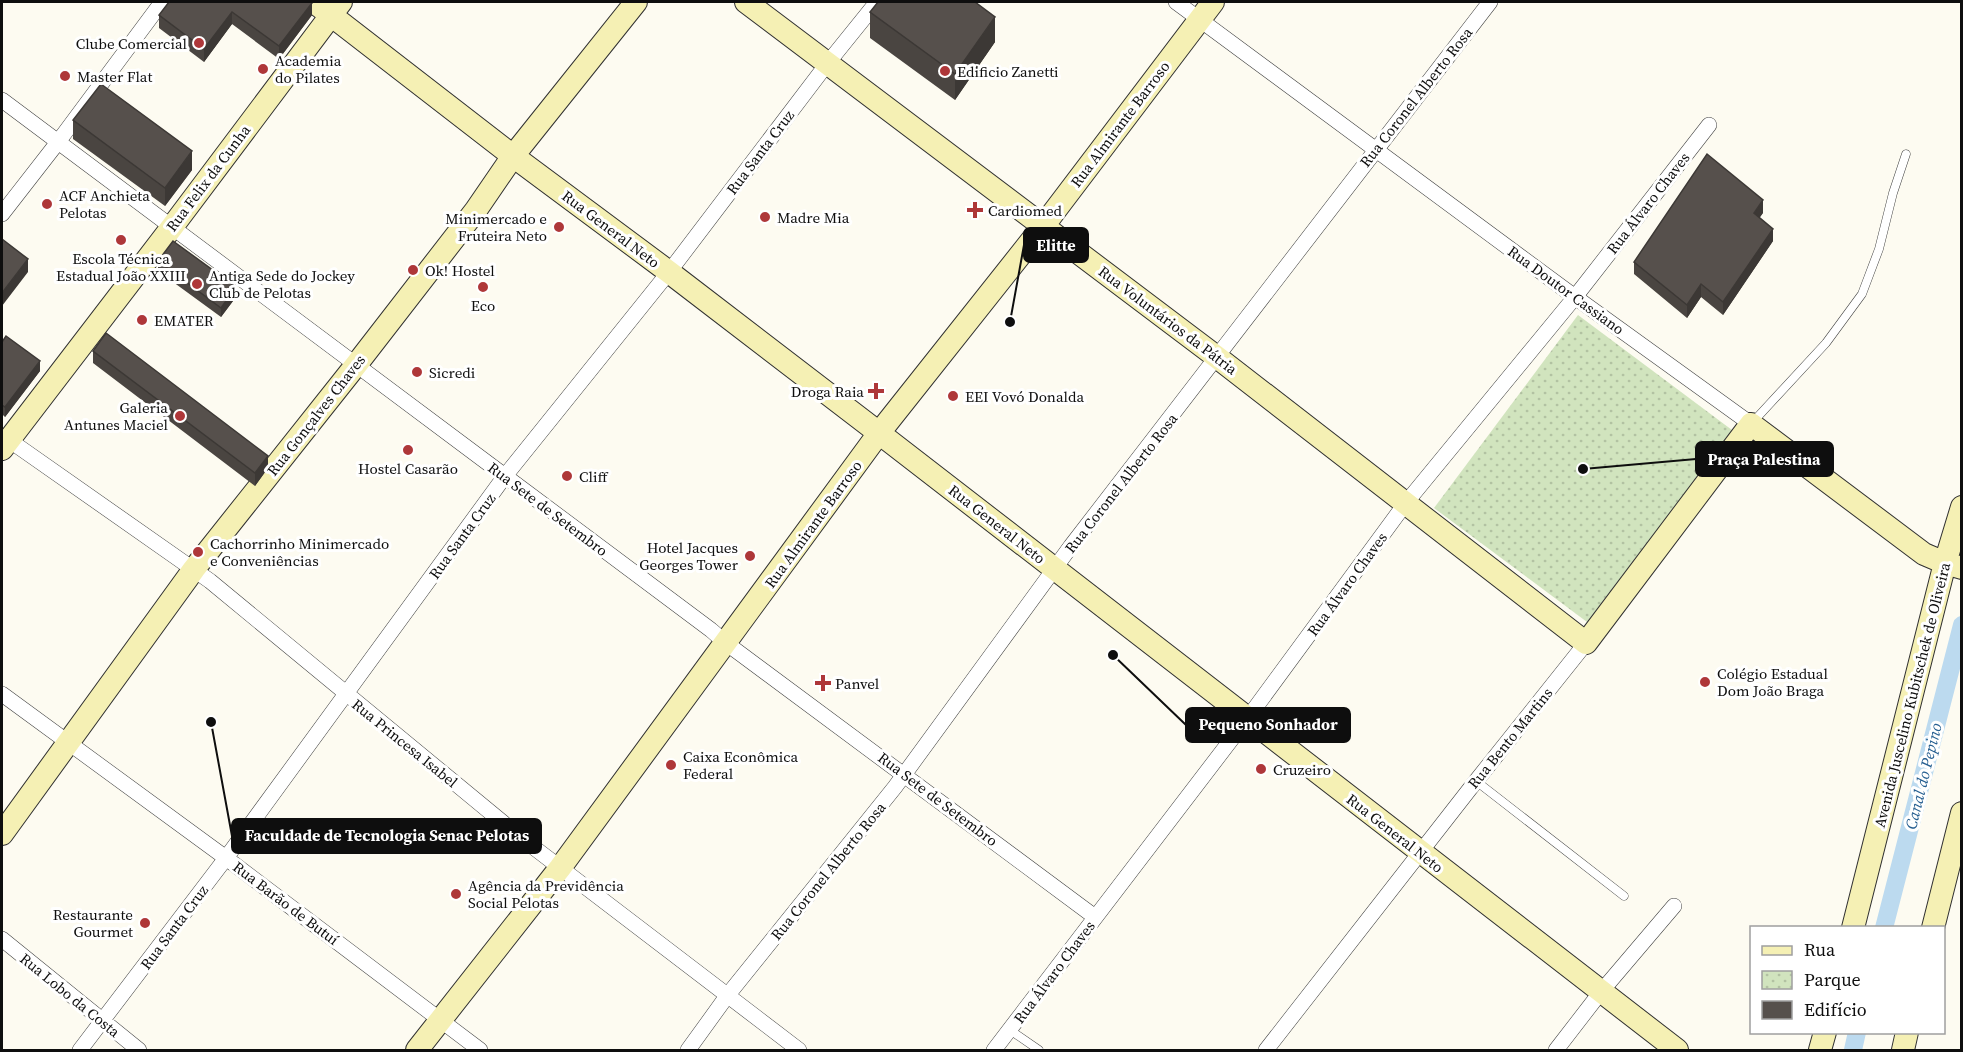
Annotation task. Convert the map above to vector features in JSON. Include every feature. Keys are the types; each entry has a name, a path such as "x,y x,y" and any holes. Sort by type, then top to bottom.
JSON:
{"street":[{"path":"2,214 162,2"},
{"name":"Rua Gonçalves Chaves","path":"2,834 194,569 356,365 476,210 513,156 636,2"},
{"name":"Rua Voluntários da Pátria","path":"746,2 1044,225 1586,643"},
{"name":"Rua Santa Cruz","path":"80,1050 226,858 505,476 669,272 877,2"},
{"name":"Rua Doutor Cassiano","path":"1176,2 1751,424 1924,554 1955,566"},
{"name":"Rua Almirante Barroso","path":"417,1050 560,868 879,433 1044,225 1214,2"},
{"name":"Rua Coronel Alberto Rosa","path":"688,1050 727,996 904,774 1055,569 1490,2"},
{"name":"Rua General Neto","path":"328,6 513,156 879,433 1600,993 1677,1050"},
{"name":"Rua Felix da Cunha","path":"4,441 172,227 328,6"},
{"name":"Rua Sete de Setembro","path":"2,100 1095,917"},
{"name":"Rua Álvaro Chaves","path":"994,1050 1247,719 1406,504 1575,297 1709,125"},
{"name":"Rua Bento Martins","path":"1268,1050 1586,643 1751,424"},
{"name":"Rua Princesa Isabel","path":"4,441 194,569 560,868 799,1050"},
{"name":"Avenida Juscelino Kubitschek de Oliveira","path":"1853,926 1955,566 1962,507"},
{"name":"Rua Barão de Butuí","path":"2,694 226,858 480,1050"},
{"path":"1933,926 1960,826"},
{"path":"1556,1050 1600,993 1674,906"},
{"name":"Rua Lobo da Costa","path":"2,939 139,1050"},
{"path":"1820,1050 1824,1034"},
{"path":"1903,1050 1907,1034"}],"lane":[{"path":"1751,424 1826,343 1862,294 1879,249 1893,193 1906,154"},
{"path":"1476,781 1623,896"},
{"path":"1010,1030 1039,1050"}],"green space":[{"path":"1578,315 1732,430 1587,622 1434,508"}],"building":[{"name":"Clube Comercial","path":"169,2 312,3 279,46 232,12 204,49 159,15"},
{"path":"878,2 975,2 995,17 955,74 870,12"},
{"path":"101,84 192,151 165,188 73,120"},
{"path":"1707,154 1763,200 1754,213 1773,229 1723,302 1701,284 1687,305 1634,262"},
{"path":"2,239 28,259 2,293"},
{"name":"Antiga Sede do Jockey Club de Pelotas","path":"173,241 236,287 221,308 158,261"},
{"path":"106,333 268,456 255,473 93,351"},
{"path":"6,336 40,361 5,407 2,405 2,342"}],"waterway":[{"name":"Canal do Pepino","path":"1885,926 1962,625"},
{"name":"Canal do Pepino","path":"1853,1050 1857,1034"}],"place":[{"name":"Clube Comercial","path":"199,43"},
{"name":"Academia do Pilates","path":"263,69"},
{"name":"Edificio Zanetti","path":"945,71"},
{"name":"Master Flat","path":"65,76"},
{"name":"ACF Anchieta Pelotas","path":"47,204"},
{"name":"Cardiomed","path":"975,210"},
{"name":"Madre Mia","path":"765,217"},
{"name":"Minimercado e Fruteira Neto","path":"559,227"},
{"name":"Escola Técnica Estadual João XXIII","path":"121,240"},
{"name":"Ok! Hostel","path":"413,270"},
{"name":"Antiga Sede do Jockey Club de Pelotas","path":"197,284"},
{"name":"Eco","path":"483,287"},
{"name":"EMATER","path":"142,320"},
{"name":"Elitte","path":"1010,322"},
{"name":"Sicredi","path":"417,372"},
{"name":"Droga Raia","path":"876,391"},
{"name":"EEI Vovó Donalda","path":"953,396"},
{"name":"Galeria Antunes Maciel","path":"180,416"},
{"name":"Hostel Casarão","path":"408,450"},
{"name":"Praça Palestina","path":"1583,469"},
{"name":"Cliff","path":"567,476"},
{"name":"Cachorrinho Minimercado e Conveniências","path":"198,552"},
{"name":"Hotel Jacques Georges Tower","path":"750,556"},
{"name":"Pequeno Sonhador","path":"1113,655"},
{"name":"Colégio Estadual Dom João Braga","path":"1705,682"},
{"name":"Panvel","path":"823,683"},
{"name":"Faculdade de Tecnologia Senac Pelotas","path":"211,722"},
{"name":"Caixa Econômica Federal","path":"671,765"},
{"name":"Cruzeiro","path":"1261,769"},
{"name":"Agência da Previdência Social Pelotas","path":"456,894"},
{"name":"Restaurante Gourmet","path":"145,923"}]}
